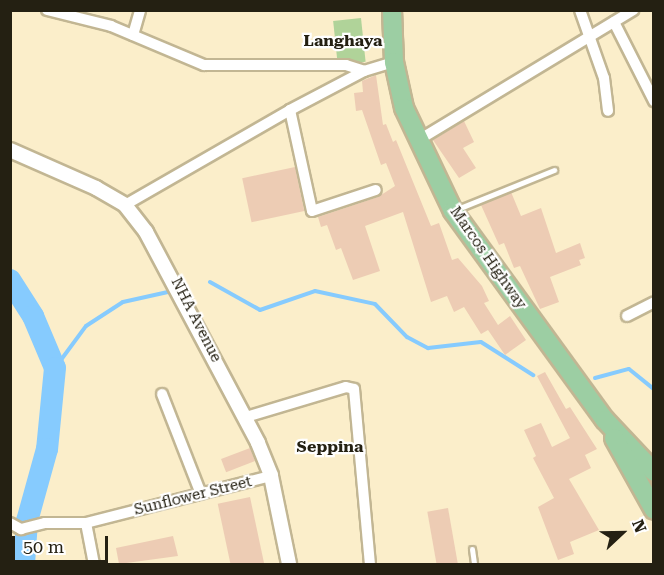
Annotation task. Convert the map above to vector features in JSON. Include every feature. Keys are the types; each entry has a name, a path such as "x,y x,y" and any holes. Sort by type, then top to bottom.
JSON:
{"main road":[{"name":"Marcos Highway","path":"392,10 394,62 404,108 417,141 453,211 605,420 654,472"},
{"name":"Marcos Highway","path":"605,420 654,510"}],"street":[{"path":"47,10 133,35 204,65 346,65 364,71"},
{"path":"133,35 140,10"},
{"path":"580,10 604,78 608,111"},
{"path":"417,141 633,10"},
{"path":"614,22 654,101"},
{"path":"125,205 290,110 364,71 394,62"},
{"path":"290,110 312,211 376,190"},
{"name":"NHA Avenue","path":"10,150 96,188 125,205 168,267 246,417 271,476 289,564"},
{"path":"627,316 654,302"},
{"path":"246,417 346,387 354,389 370,564"},
{"path":"162,394 201,494"},
{"name":"Sunflower Street","path":"13,526 86,523 271,476"},
{"path":"86,523 94,564"}],"lane":[{"path":"453,211 554,170"},
{"path":"472,549 474,564"}],"green space":[{"path":"361,18 366,62 338,65 333,21"}],"building":[{"path":"376,75 383,125 386,124 393,142 396,140 431,226 439,223 452,260 458,258 482,286 489,301 484,303 498,325 510,316 526,340 505,355 488,330 481,334 464,307 454,312 447,296 431,302 403,212 365,226 380,271 353,280 341,248 336,250 327,225 321,227 318,217 378,197 395,186 386,163 381,165 362,110 356,111 354,93 363,92 362,81"},
{"path":"464,121 474,142 463,148 476,168 459,178 433,140"},
{"path":"295,167 304,211 252,222 242,178"},
{"path":"511,192 521,216 541,208 556,253 580,243 585,258 579,260 581,265 550,277 559,302 540,309 520,266 514,268 504,243 499,245 481,205"},
{"path":"545,372 566,409 570,407 597,449 585,455 591,468 569,479 599,530 570,542 574,554 558,560 538,507 554,498 533,458 536,456 524,430 541,423 552,447 570,438 537,376"},
{"path":"250,448 255,461 226,472 221,459"},
{"path":"250,497 264,564 231,564 218,504"},
{"path":"448,508 458,564 437,564 427,512"},
{"path":"173,536 178,556 119,564 116,548"}],"waterway":[{"path":"10,280 33,316 55,368 47,449 27,521 24,564"},
{"path":"210,282 260,310 315,291 375,304 407,337 428,348 481,342 533,375"},
{"path":"55,368 86,326 123,302 168,292"},
{"path":"595,378 629,369 654,389"}],"district":[{"name":"Langhaya","path":"343,41"},
{"name":"Seppina","path":"330,447"}]}
